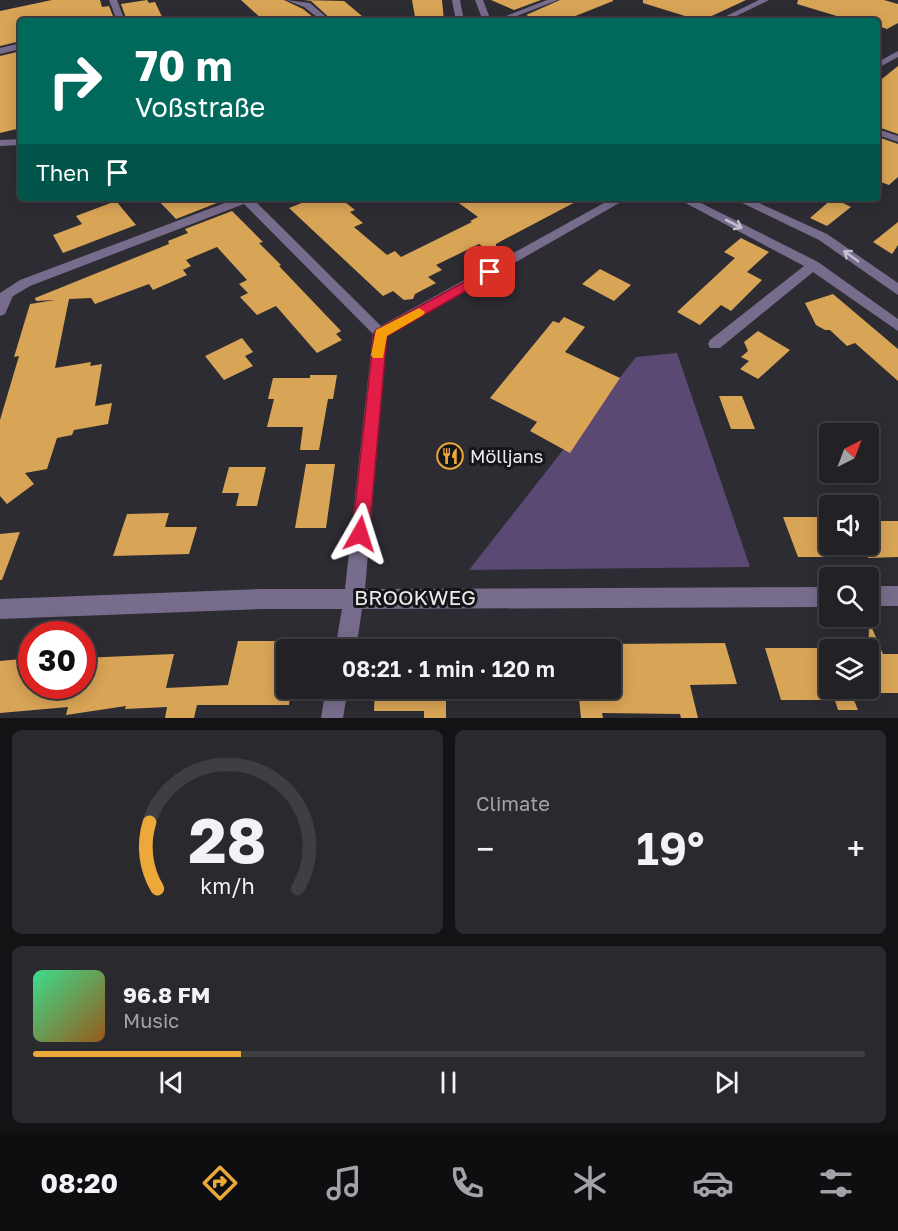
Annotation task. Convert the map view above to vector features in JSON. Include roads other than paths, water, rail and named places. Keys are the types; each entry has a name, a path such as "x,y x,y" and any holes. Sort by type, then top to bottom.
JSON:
{"street":[{"path":"113,0 120,18"},
{"path":"290,0 308,5 322,18"},
{"path":"456,0 459,18"},
{"path":"479,0 486,18"},
{"path":"505,18 554,0"},
{"path":"726,18 765,0"},
{"path":"0,51 18,47"},
{"path":"880,63 898,54"},
{"path":"880,133 898,139"},
{"path":"0,143 18,142"},
{"path":"0,311 7,293 25,283 240,201"},
{"path":"247,201 380,333"},
{"path":"380,333 617,201"},
{"path":"687,201 813,265 898,326"},
{"path":"745,201 824,237 898,290"},
{"path":"715,344 813,265"},
{"path":"347,639 354,598 380,333"},
{"path":"879,596 898,596"},
{"name":"BROOKWEG","path":"0,609 251,599 819,597"},
{"path":"332,718 335,699"}],"place":[{"name":"Mölljans","path":"450,456"}]}
